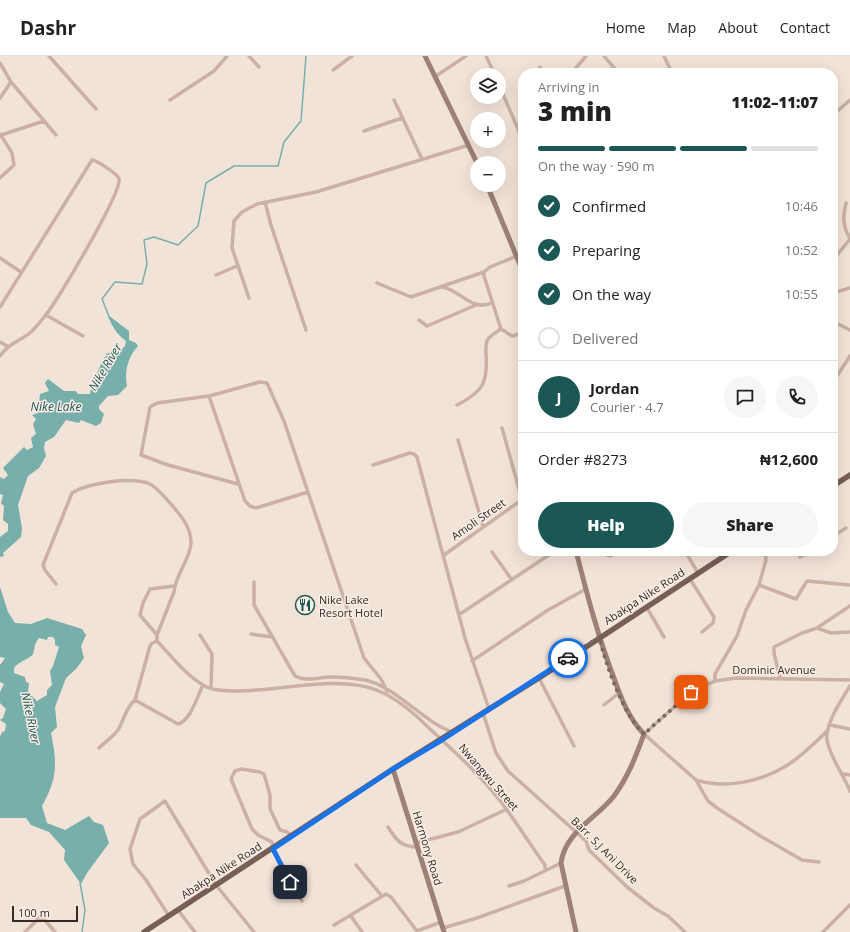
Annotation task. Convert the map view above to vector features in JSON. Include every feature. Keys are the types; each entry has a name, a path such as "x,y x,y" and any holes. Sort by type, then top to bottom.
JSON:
{"main road":[{"path":"425,56 474,156"},
{"path":"490,192 517,256"},
{"path":"838,483 850,475"},
{"path":"576,932 561,863 565,848 576,833 613,797 628,774 644,734 634,722 619,693 599,637 577,556"},
{"name":"Abakpa Nike Road","path":"144,932 273,849 393,769 442,740 539,678 646,606 724,556"},
{"name":"Harmony Road","path":"393,769 443,930"}],"street":[{"path":"49,56 96,109"},
{"path":"170,100 214,71 227,56"},
{"path":"249,56 259,67"},
{"path":"333,70 352,56"},
{"path":"436,76 466,56"},
{"path":"486,56 492,68"},
{"path":"575,68 586,56"},
{"path":"604,56 614,68"},
{"path":"664,56 670,68"},
{"path":"0,63 11,82 56,135"},
{"path":"0,98 11,82"},
{"path":"394,100 422,159"},
{"path":"838,111 850,100"},
{"path":"506,101 518,128"},
{"path":"846,104 850,108"},
{"path":"364,131 402,118"},
{"path":"0,178 14,165 12,153 1,134 44,121"},
{"path":"249,298 232,248 234,221 242,212 250,207 265,202 316,192 469,145"},
{"path":"0,307 92,160 117,176 119,180 116,191 107,210 46,315 30,332 7,346 0,356"},
{"path":"265,202 271,225 306,330"},
{"path":"838,254 850,238 846,232 843,220 846,203"},
{"path":"377,283 411,297 484,272 494,265 517,256"},
{"path":"0,258 21,272"},
{"path":"216,275 237,266"},
{"path":"484,272 501,329 512,336 518,334"},
{"path":"441,287 449,288 476,305 483,306 492,303"},
{"path":"838,292 850,288"},
{"path":"419,320 427,326 476,305"},
{"path":"46,315 82,336"},
{"path":"838,323 850,330"},
{"path":"457,405 472,398 483,385 487,364 486,343 488,339 501,329"},
{"path":"0,342 7,346"},
{"path":"838,374 850,356"},
{"path":"238,484 168,465 141,455 150,407 157,403 209,396 260,382 267,383 284,421 364,658 381,679 387,691"},
{"path":"209,396 238,484 245,501 250,506 256,508 308,492"},
{"path":"502,428 518,485"},
{"path":"458,440 483,526"},
{"path":"254,582 254,605 297,677 355,678 379,684 426,718 451,732 489,709 472,661 444,555 439,544 432,511 417,457 410,453 373,465"},
{"path":"56,584 43,565 72,493 78,489 126,480 143,482 151,485 185,522 190,532 191,544 184,568 174,586 157,641 152,643 150,646 135,700 129,704 126,714 117,731 99,748"},
{"name":"Amoli Street","path":"444,555 518,502"},
{"path":"838,533 846,528"},
{"path":"492,552 512,580"},
{"path":"460,614 512,580 544,556"},
{"path":"688,556 698,573"},
{"path":"715,681 715,674 737,636 746,610 759,585 766,560 766,556"},
{"path":"690,579 714,617 713,623 702,632"},
{"path":"759,585 796,599 807,581 850,585"},
{"path":"158,635 140,615 143,603 150,589 174,586"},
{"path":"472,661 548,610 586,589"},
{"path":"646,606 664,637"},
{"path":"780,678 774,647 802,633 818,628 850,606"},
{"path":"818,628 831,633 850,632"},
{"path":"251,634 272,637"},
{"path":"200,635 212,654 211,688"},
{"name":"Nwangwu Street","path":"157,641 187,673 203,685 211,688 230,691 259,691 335,683 363,686 380,691 392,698 454,750 507,809 545,865 545,869"},
{"path":"539,678 574,746"},
{"name":"Dominic Avenue","path":"644,734 691,692 715,681 736,678 850,680"},
{"path":"135,700 178,724 183,722 187,717 203,685"},
{"path":"850,686 836,710 828,730 827,739 830,751 843,774 850,791"},
{"path":"604,705 619,693"},
{"name":"Barr. S.J Ani Drive","path":"483,713 496,753 508,771 586,841 589,850 627,887 654,908 668,916 686,932"},
{"path":"830,725 850,729"},
{"path":"696,780 709,784 724,785 738,783 776,771 787,765 813,745 828,730"},
{"path":"644,734 696,780 708,801 717,808 762,838 802,860 819,862"},
{"path":"292,836 287,832 280,830 270,809 270,795 264,774 241,769 235,771 231,779 250,825 258,835 272,842 273,849 302,901"},
{"path":"843,774 850,775"},
{"path":"169,916 150,885 132,864 130,849 140,819 165,801 216,885 254,932"},
{"path":"388,827 398,842 405,846 417,845 458,832 507,809"},
{"path":"509,886 524,881 545,869 561,863"},
{"path":"356,865 381,895"},
{"path":"443,930 565,886"},
{"path":"334,925 351,916 381,895 386,894 391,897 417,931 441,922"},
{"path":"823,932 850,905"},
{"path":"178,910 195,932"},
{"path":"351,916 362,932"},
{"path":"25,932 39,918 44,919 55,932"},
{"path":"355,932 359,928"}],"water":[{"name":"Nike Lake","path":"108,315 129,331 129,340 136,343 138,346 129,360 126,375 127,386 118,395 108,396 99,406 99,409 104,414 101,423 96,426 81,420 79,423 66,420 54,437 45,442 44,448 46,456 39,468 28,476 18,505 22,528 21,537 3,553 4,556 0,557 0,537 8,531 8,524 3,520 4,506 1,503 3,495 0,494 0,477 4,479 8,475 3,468 24,447 27,450 33,447 31,438 36,434 33,424 36,419 32,415 38,413 40,394 49,391 45,383 48,379 64,391 76,391 78,394 90,394 91,388 99,382 98,376 96,375 106,354 114,351 118,353 125,346 126,341 115,330"},
{"path":"0,587 8,612 15,623 31,624 47,618 82,629 86,635 81,646 84,658 76,669 66,678 55,707 57,727 51,733 55,770 51,787 42,806 47,823 65,830 89,816 94,822 103,825 109,843 87,873 81,884 64,860 65,850 49,832 31,825 26,818 0,818 0,737 2,732 5,731 6,724 0,720 3,718 6,709 0,703 0,692 4,684 0,682 0,665 5,658 0,657","holes":["48,637 53,637 55,640 55,645 59,647 50,671 52,685 47,690 47,695 37,701 28,692 29,683 26,682 25,677 14,673 14,668 33,654 35,644 39,638 47,640"]}],"waterway":[{"name":"Nike River","path":"110,319 102,299 115,282 142,284 147,264 144,240 154,237 178,245 198,226 206,183 234,166 278,166 284,142 301,121 306,56"},
{"path":"80,883 85,910 82,932"}],"way so far":[{"path":"568,658 599,637 619,693 634,722 644,734 691,692"}],"place":[{"name":"Nike Lake Resort Hotel","path":"305,605"}],"route":[{"path":"290,882 273,849 393,769 442,740 568,658"}]}
